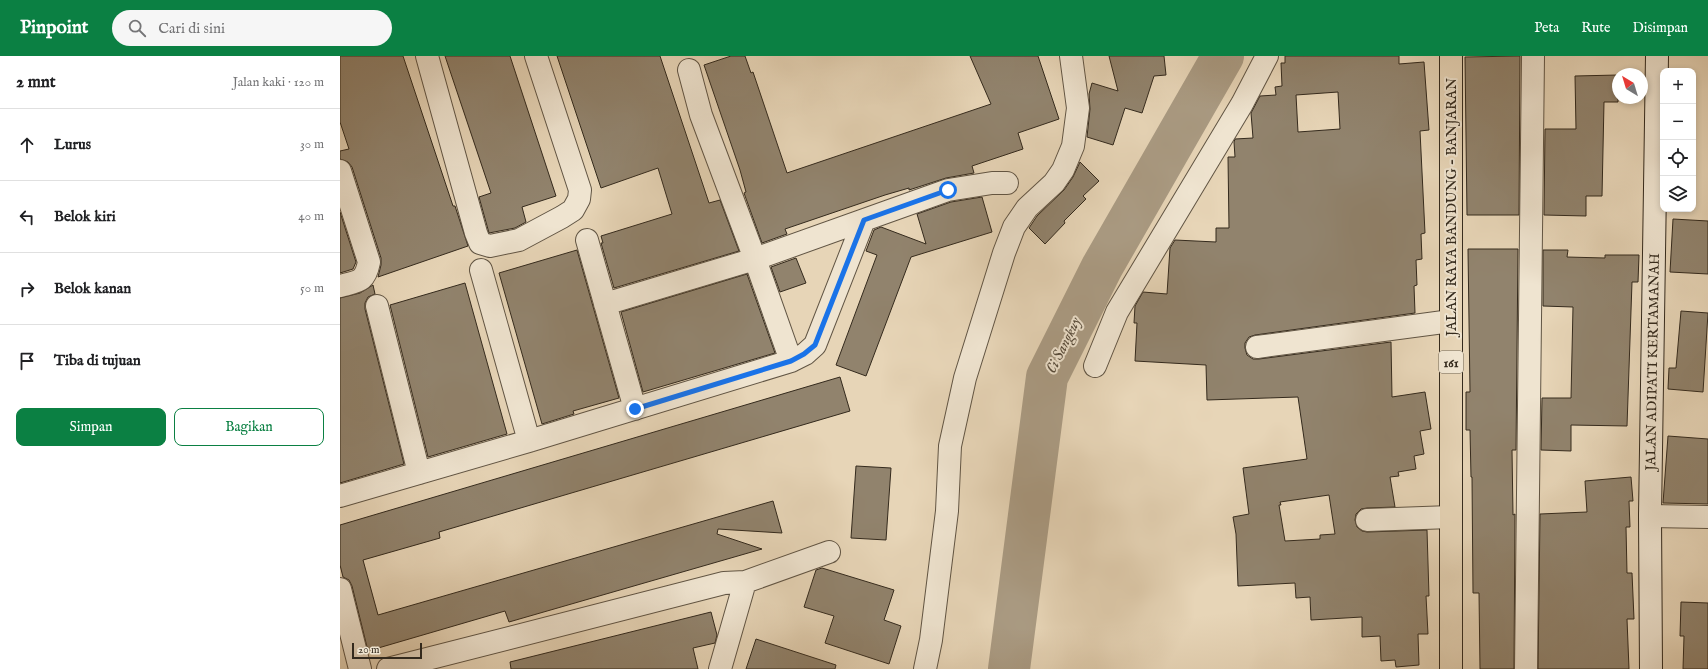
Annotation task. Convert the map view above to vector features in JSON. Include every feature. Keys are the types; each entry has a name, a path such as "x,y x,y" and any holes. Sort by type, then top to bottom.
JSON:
{"main road":[{"name":"JALAN RAYA BANDUNG - BANJARAN","path":"1451,56 1451,669"}],"street":[{"path":"428,56 476,233 480,243 490,246 519,240 573,210 579,199 580,190 536,56"},
{"path":"925,669 931,640 947,510 950,446 957,409 967,370 1004,253 1014,227 1027,208 1054,183 1063,170 1074,146 1078,108 1071,56"},
{"path":"1095,366 1117,312 1242,104 1267,56"},
{"path":"1526,669 1533,56"},
{"name":"JALAN ADIPATI KERTAMANAH","path":"1650,669 1650,516 1657,56"},
{"path":"689,70 703,121 755,259 791,361"},
{"path":"340,171 369,262 367,273 363,279 340,286"},
{"path":"605,304 755,259 948,190 992,183 1007,183"},
{"path":"340,496 530,441 791,361 804,354 815,345 864,220"},
{"path":"587,240 635,409"},
{"path":"481,270 530,441"},
{"path":"377,306 419,473"},
{"path":"1257,347 1451,321"},
{"path":"1650,516 1708,517"},
{"path":"1367,520 1451,517"},
{"path":"388,669 724,583 745,582 828,552"},
{"path":"720,669 745,582"},
{"path":"340,589 360,669"}],"building":[{"path":"340,56 403,56 453,206 455,206 468,246 378,277 381,258 352,167 348,162 340,159 340,151 349,149 340,122"},
{"path":"445,56 510,56 556,196 522,207 526,222 515,228 489,233 479,197 491,193"},
{"path":"557,56 660,56 709,203 720,200 739,251 614,288 601,243 603,243 601,236 672,214 658,168 601,188"},
{"path":"731,56 745,56 751,73 753,72 787,173 991,104 970,56 1038,56 1059,119 1018,133 1023,149 972,166 974,173 946,178 909,190 909,188 885,195 785,229 787,234 762,243 744,193 746,192 740,170 704,65"},
{"path":"1109,56 1164,56 1166,75 1154,76 1142,113 1125,108 1113,145 1087,137 1090,109 1089,94 1092,83 1118,91"},
{"path":"1285,56 1399,56 1399,64 1424,62 1429,130 1420,131 1425,233 1421,234 1422,259 1416,260 1417,285 1414,286 1415,313 1255,335 1249,337 1245,343 1247,355 1253,359 1259,359 1391,342 1392,397 1425,392 1431,429 1420,431 1424,454 1414,456 1416,469 1398,472 1399,476 1390,477 1395,507 1361,509 1356,514 1355,520 1357,527 1362,531 1367,532 1427,530 1429,596 1426,596 1428,634 1418,634 1419,665 1396,667 1395,660 1381,661 1380,636 1362,637 1362,617 1311,620 1310,597 1296,598 1295,583 1238,586 1236,534 1233,517 1249,514 1243,468 1307,459 1298,397 1207,400 1206,365 1135,361 1137,323 1134,323 1135,306 1143,292 1167,294 1170,248 1175,240 1216,242 1216,228 1229,228 1228,157 1235,157 1235,139 1253,138 1251,113 1260,96 1276,95 1275,87 1282,86 1281,63 1285,63","holes":["1338,92 1340,129 1298,132 1296,95","1329,495 1335,534 1320,535 1320,539 1285,541 1279,505 1281,505 1280,502"]},
{"path":"1520,56 1519,215 1467,215 1465,57"},
{"path":"1612,75 1612,102 1604,102 1602,196 1586,196 1586,216 1544,215 1545,129 1576,129 1575,76"},
{"path":"1080,162 1099,181 1083,196 1086,199 1064,221 1065,223 1045,244 1029,228 1037,216 1064,190 1073,177"},
{"path":"982,197 992,232 911,257 866,376 836,365 877,255 866,251 874,230 881,227 926,244 917,214 951,202"},
{"path":"340,212 356,262 353,269 340,273"},
{"path":"1673,219 1708,221 1708,274 1670,272"},
{"path":"1468,249 1518,249 1516,450 1512,450 1513,515 1515,514 1514,669 1480,669 1479,593 1473,593 1470,430 1466,430 1466,392 1470,392"},
{"path":"577,250 619,398 573,411 574,414 542,424 499,273"},
{"path":"1543,250 1568,250 1567,257 1605,258 1605,255 1639,255 1638,282 1632,282 1627,426 1571,425 1571,451 1541,450 1542,398 1571,398 1573,307 1543,306"},
{"path":"796,258 806,283 780,292 771,267"},
{"path":"747,274 775,353 643,392 621,312"},
{"path":"465,283 507,434 428,457 390,305"},
{"path":"373,285 375,294 368,297 365,303 365,309 404,464 340,483 340,298 360,293"},
{"path":"1681,311 1708,313 1703,392 1668,389 1669,368 1676,368"},
{"path":"840,377 850,411 439,532 440,538 363,560 378,615 773,501 782,533 718,529 717,534 762,549 509,622 505,611 368,651 352,586 349,580 343,577 340,565 340,525"},
{"path":"1668,436 1708,439 1708,504 1663,503"},
{"path":"856,466 891,468 886,540 851,538"},
{"path":"1631,477 1633,501 1629,501 1630,527 1626,527 1627,573 1632,573 1634,619 1627,619 1629,669 1538,669 1540,514 1587,512 1585,481"},
{"path":"822,568 894,590 884,620 901,626 889,664 825,643 834,616 804,607 816,570"},
{"path":"1681,602 1708,603 1708,669 1683,669 1684,636 1680,636"},
{"path":"711,612 717,635 715,643 693,648 698,669 511,669 510,662"},
{"path":"756,639 836,665 835,669 746,669"}],"waterway":[{"name":"Ci Sangkuy","path":"1009,669 1047,377 1102,267 1223,56"}],"route":[{"path":"635,409 791,361 804,354 815,345 864,220 948,190"}]}
